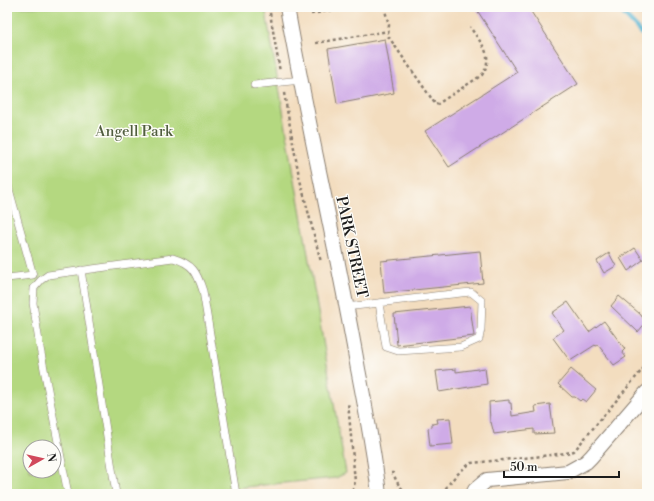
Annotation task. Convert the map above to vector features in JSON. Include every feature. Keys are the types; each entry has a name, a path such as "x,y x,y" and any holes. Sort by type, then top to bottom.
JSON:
{"street":[{"name":"PARK STREET","path":"287,7 347,307 376,467 379,494"},
{"path":"473,494 475,490 487,480 568,472 586,462 647,392"}],"lane":[{"path":"254,85 301,80"},
{"path":"7,182 33,275 7,278"},
{"path":"68,494 40,348 34,303 34,288 48,275 173,258 183,261 191,266 198,277 203,291 236,494"},
{"path":"81,270 116,494"},
{"path":"347,307 379,303 471,292 482,301 481,329 479,339 461,347 398,351 386,347 379,303"}],"path":[{"path":"269,7 299,176 322,263"},
{"path":"311,14 350,7"},
{"path":"384,7 388,18 388,36 436,105 482,75 486,69 488,57 470,27"},
{"path":"316,43 388,31"},
{"path":"443,494 449,484 471,463 534,457 574,451 647,364"},
{"path":"347,494 353,489 356,476 348,398"},
{"path":"393,473 396,482 400,487 410,494"}],"green space":[{"name":"Angell Park","path":"7,7 265,7 346,473 336,478 184,494 7,494"}],"building":[{"path":"475,7 528,7 578,84 449,167 425,131 517,72"},
{"path":"385,39 394,93 337,104 328,49"},
{"path":"635,248 643,260 628,271 620,258"},
{"path":"480,251 483,283 384,293 381,261"},
{"path":"609,253 616,266 604,273 597,261"},
{"path":"619,296 640,314 646,322 638,332 611,306"},
{"path":"568,302 589,332 604,321 625,349 622,352 626,357 614,365 598,345 595,345 570,361 553,338 564,330 552,313"},
{"path":"470,306 474,336 397,345 394,314"},
{"path":"485,368 487,384 439,392 436,371 456,369 456,372"},
{"path":"571,369 596,390 586,402 582,399 580,401 575,397 572,397 558,384"},
{"path":"509,400 509,403 511,403 512,416 536,412 535,406 550,404 554,433 534,434 534,429 494,434 490,422 489,402"},
{"path":"450,418 453,444 430,446 428,428 432,427 432,424 438,423 437,419"}],"waterway":[{"path":"617,7 647,39"}],"railway":[{"path":"639,7 647,19"}]}
